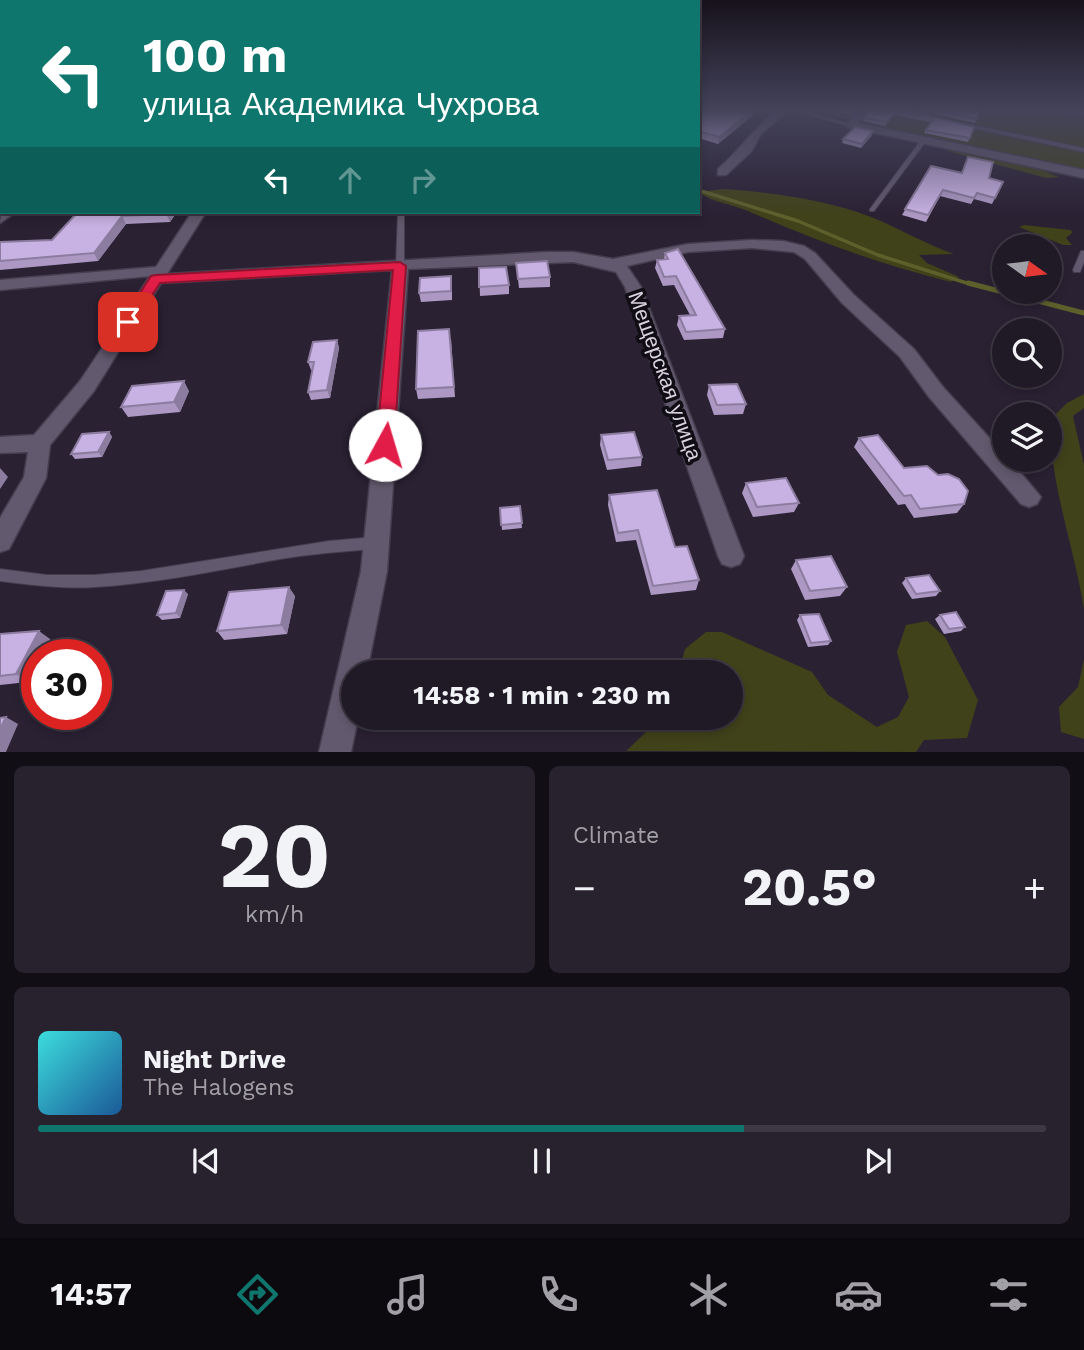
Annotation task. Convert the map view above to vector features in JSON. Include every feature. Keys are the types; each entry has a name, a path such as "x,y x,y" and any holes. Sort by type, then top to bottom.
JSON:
{"street":[{"path":"722,172 749,145"},
{"path":"941,145 1083,177"},
{"path":"0,541 35,478 40,443 87,386 198,214"},
{"name":"Мещерская улица","path":"613,264 688,248 783,245 804,252 848,299 907,353 936,392 1029,498"},
{"path":"0,285 144,271 158,275 400,266 560,256 613,264"},
{"name":"Мещерская улица","path":"613,264 622,269 633,287 731,556"},
{"path":"335,751 374,571 400,266"},
{"path":"0,445 40,443"}],"lane":[{"path":"872,210 920,145"},
{"path":"1060,145 1084,150"},
{"path":"400,266 401,214"},
{"path":"1077,270 1084,253"},
{"path":"0,575 48,581 96,580 322,545 376,543"}],"green space":[{"path":"961,145 1084,145 1084,173"},
{"path":"947,151 1037,168 1059,177 1046,178"},
{"path":"723,189 759,192 854,211 954,254 919,255 927,263 959,277 951,282 873,260 710,199 700,192"},
{"path":"1024,225 1070,230 1073,232 1066,238 1072,245 1062,245 1062,234 1036,234 1019,227"},
{"path":"1084,394 1084,408 1073,416 1084,465 1084,609 1055,472 1062,472 1062,408"},
{"path":"927,621 945,637 978,700 967,738 924,740 916,752 626,751 648,730 743,730 743,660 682,660 685,649 706,632 722,632 812,672 828,695 877,727 898,717 909,697 897,652 906,625"},
{"path":"1084,659 1084,739 1061,732 1059,707 1078,687"}],"building":[{"path":"968,157 993,162 989,178 1003,182 995,198 977,193 974,198 943,190 928,215 905,209 931,166 962,173"},
{"path":"76,214 166,214 122,216 94,253 0,261 0,242 52,240"},
{"path":"678,249 725,329 686,332 679,316 696,315 676,276 664,277 657,260 668,259 665,253"},
{"path":"547,261 550,277 518,279 516,263"},
{"path":"506,267 509,285 479,287 479,268"},
{"path":"451,276 451,291 419,293 420,278"},
{"path":"449,329 454,387 416,389 418,331"},
{"path":"337,340 327,390 308,392 314,362 308,362 313,342"},
{"path":"184,381 174,402 121,407 132,386"},
{"path":"737,384 746,404 717,405 709,385"},
{"path":"109,432 98,452 71,454 82,434"},
{"path":"634,432 642,457 608,460 601,435"},
{"path":"878,435 904,468 927,466 938,475 948,474 959,479 968,491 964,504 920,509 911,495 904,496 859,438"},
{"path":"786,478 799,503 757,507 746,483"},
{"path":"657,490 675,547 687,546 699,580 653,586 638,530 618,533 609,495"},
{"path":"520,506 522,523 501,525 500,508"},
{"path":"831,556 847,587 810,591 796,560"},
{"path":"929,575 940,591 916,594 906,578"},
{"path":"289,587 281,625 217,631 229,592"},
{"path":"184,590 176,613 157,615 166,591"},
{"path":"956,612 965,627 949,629 940,615"},
{"path":"819,614 831,641 811,643 800,615"},
{"path":"39,631 35,639 21,639 21,665 16,674 0,676 0,634"},
{"path":"6,717 0,729 0,718"}],"waterway":[{"path":"700,191 798,221 878,255 973,285"},
{"path":"968,283 1084,313"}],"route":[{"path":"128,322 156,279 400,266 385,445"}]}
